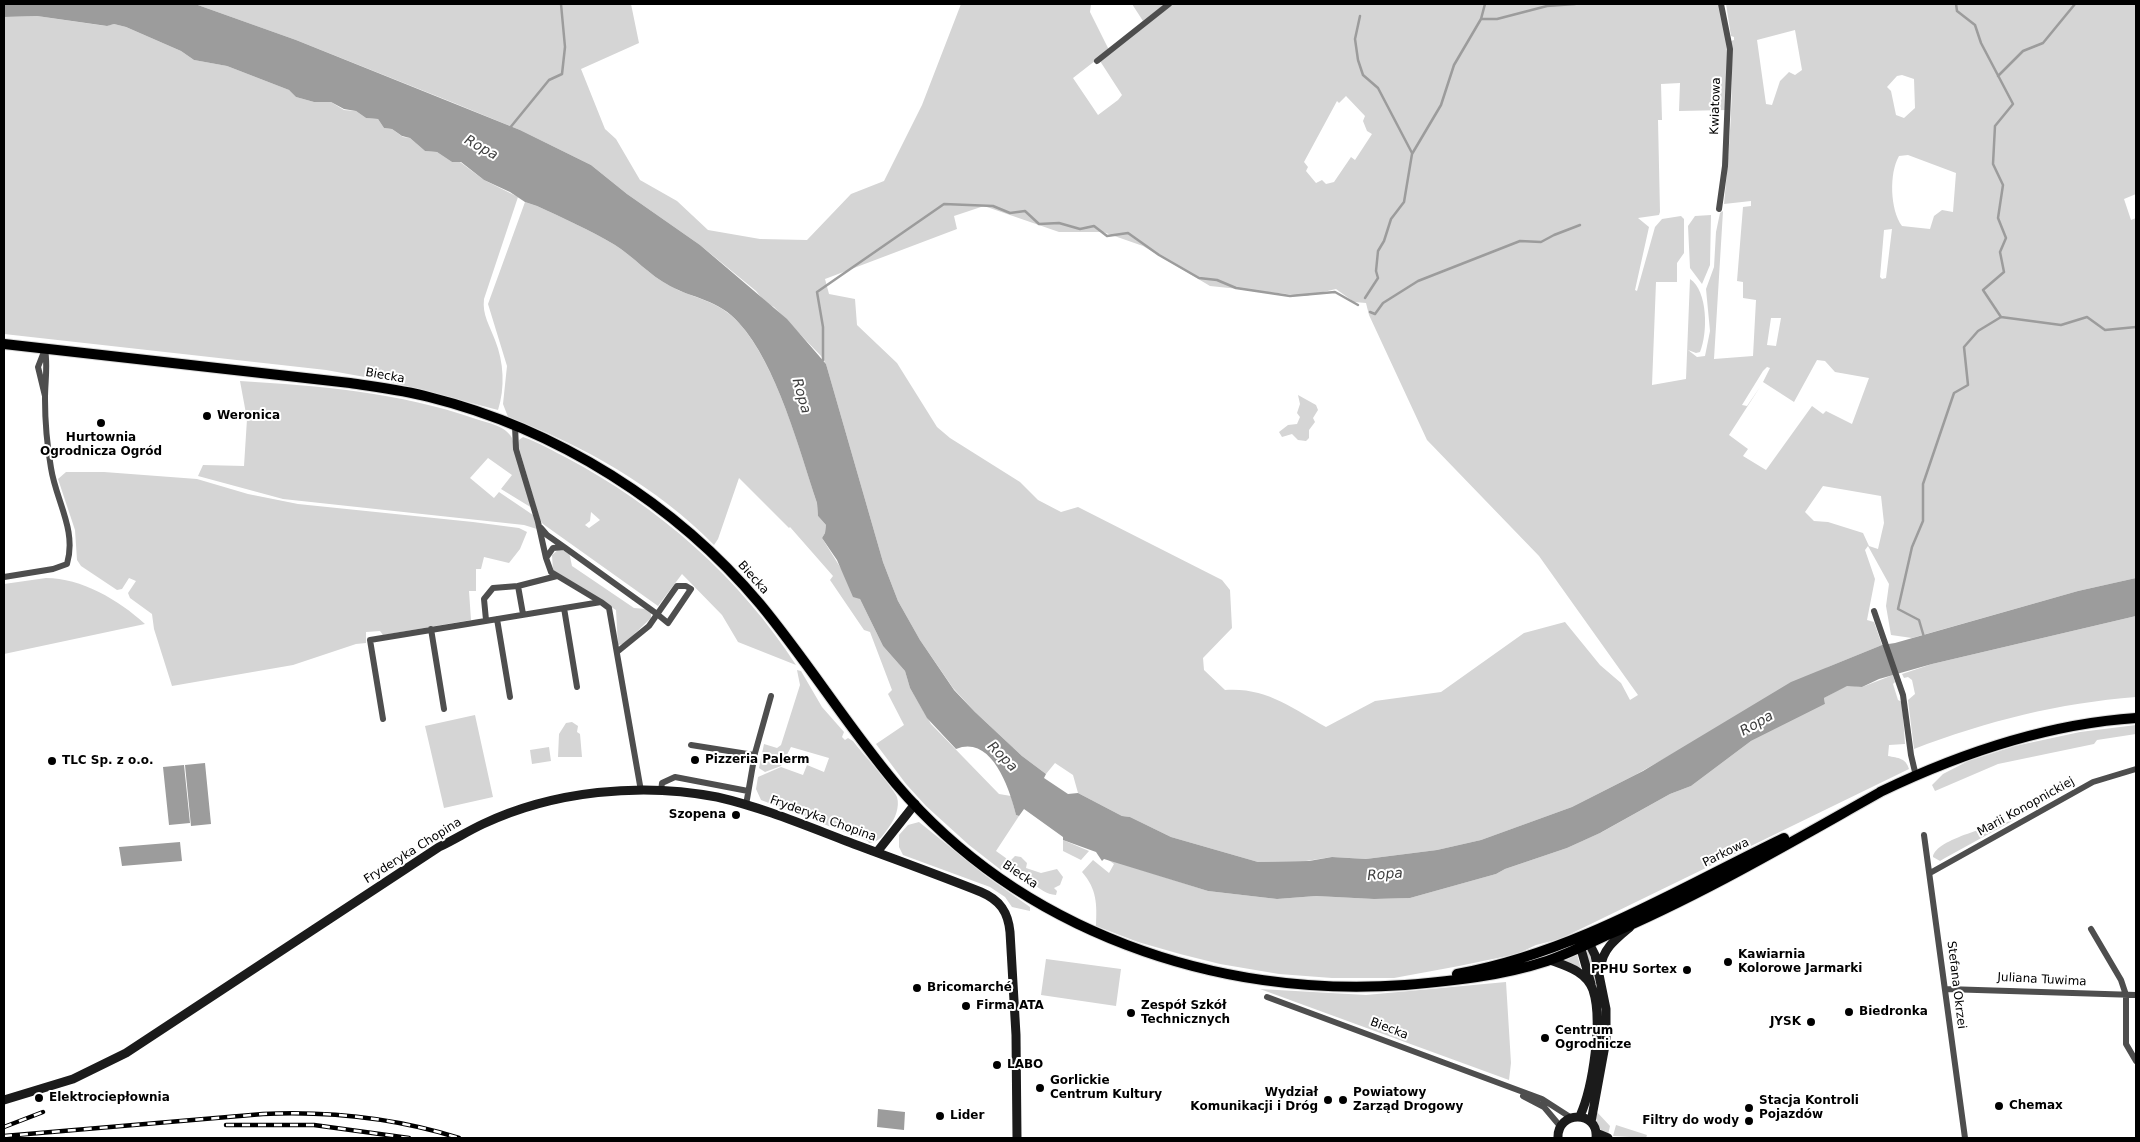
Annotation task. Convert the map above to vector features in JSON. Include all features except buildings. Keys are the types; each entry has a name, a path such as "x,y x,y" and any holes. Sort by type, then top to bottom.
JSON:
{"main road":[{"name":"Biecka","path":"4,344 341,382 430,397 515,426 592,464 638,494 688,532 728,569 785,636 870,752 915,804 974,858 1008,882 1073,921 1124,944 1208,971 1258,981 1332,987 1389,986 1456,981 1550,960 1583,943"},
{"name":"Parkowa","path":"1583,943 1884,790 1952,760 2004,742 2058,729 2136,718"},
{"name":"Parkowa","path":"1583,943 1634,924 1712,886 1884,790"},
{"name":"Biecka","path":"1389,986 1462,973 1583,943"}],"street":[{"path":"1097,61 1169,4"},
{"name":"Kwiatowa","path":"1719,209 1726,166 1730,49 1721,4"},
{"path":"45,349 48,365 45,398"},
{"path":"4,577 60,567 67,564 70,552 70,534 51,469 45,398 38,367 45,349"},
{"path":"515,426 516,449 551,572 609,608 641,791"},
{"path":"538,522 546,535 657,614 668,623 691,589 686,586 677,586 657,614 649,626 617,652"},
{"path":"546,558 553,548 564,547"},
{"path":"486,620 484,598 493,588 518,586 557,576"},
{"path":"518,586 523,614"},
{"path":"383,719 370,640 600,602"},
{"path":"564,608 577,687"},
{"path":"1874,611 1903,695 1911,755 1916,776"},
{"path":"496,618 510,697"},
{"path":"431,629 444,709"},
{"path":"746,805 754,755 771,696"},
{"path":"690,745 754,755"},
{"name":"Marii Konopnickiej","path":"1930,873 2093,782 2136,770"},
{"path":"661,791 662,783 675,777 748,791"},
{"name":"Fryderyka Chopina","path":"4,1100 73,1079 126,1052 439,847 483,824 527,807 564,798 612,792 661,791 716,797 746,805 981,892 1000,904 1007,918 1010,942 1016,1034 1017,1138"},
{"name":"Fryderyka Chopina","path":"877,852 915,804"},
{"name":"Stefana Okrzei","path":"1924,835 1966,1138"},
{"path":"1608,1138 1596,1136 1591,1122 1606,1040 1606,1009 1600,972 1602,958 1607,949 1634,924"},
{"path":"2091,928 2121,980 2126,994 2126,1044 2136,1061"},
{"path":"1583,943 1600,972"},
{"path":"1557,1138 1560,1126 1575,1117 1592,1079 1597,1042 1593,990 1583,943"},
{"path":"1550,960 1573,968 1593,990"},
{"name":"Juliana Tuwima","path":"1946,990 2136,995"},
{"name":"Biecka","path":"1267,997 1542,1099 1575,1117 1591,1122"},
{"name":"Biecka","path":"1502,1085 1544,1107 1560,1126"}],"shaded area":[{"path":"195,4 631,4 639,43 581,69 605,129 616,139 640,180 677,201 708,230 760,239 807,240 851,194 884,181 922,105 961,4 1091,4 1090,12 1109,50 1073,78 1098,115 1122,95 1100,61 1172,4 1721,4 1729,49 1727,110 1679,111 1680,83 1661,84 1662,120 1658,120 1660,212 1659,215 1638,218 1649,227 1635,290 1637,291 1655,227 1662,219 1681,216 1684,219 1684,253 1677,263 1677,282 1656,282 1652,385 1686,379 1690,279 1696,285 1703,302 1705,324 1703,344 1700,352 1696,353 1688,350 1697,357 1705,356 1710,331 1706,289 1714,267 1716,232 1720,213 1723,211 1714,359 1753,356 1756,300 1743,298 1743,282 1737,281 1743,207 1751,206 1751,201 1724,204 1731,102 1731,41 1734,40 1734,37 1731,36 1726,4 2136,4 2136,194 2124,199 2131,220 2136,218 2136,578 2078,591 1912,638 1891,635 1886,606 1889,584 1868,546 1865,550 1875,579 1867,620 1874,622 1882,645 1828,667 1635,775 1572,807 1481,840 1437,850 1366,859 1332,857 1306,861 1258,862 1171,837 1130,817 1122,816 1078,793 1073,775 1055,763 1046,774 1022,756 975,712 953,688 920,640 898,601 883,562 826,364 821,356 774,307 766,303 756,291 700,245 627,194 591,165 520,130 296,40","holes":["1795,30 1802,70 1795,75 1789,72 1780,81 1772,105 1766,104 1757,40","1902,75 1914,79 1915,108 1904,118 1896,115 1891,91 1887,87 1897,76","1346,96 1365,116 1363,121 1367,131 1372,134 1355,160 1351,157 1334,182 1326,184 1322,180 1316,183 1306,171 1308,167 1304,162 1337,101 1339,103","1908,155 1956,173 1953,212 1942,210 1934,216 1930,229 1902,226 1895,211 1892,191 1896,163 1899,156","984,206 1059,232 1103,232 1143,246 1210,286 1306,296 1336,289 1354,302 1366,303 1369,315 1427,440 1539,556 1638,695 1630,700 1621,683 1600,665 1565,622 1524,633 1441,692 1375,701 1326,727 1290,706 1266,695 1240,690 1225,690 1204,670 1203,658 1232,628 1230,590 1222,580 1078,507 1061,512 1038,500 1020,482 950,438 937,427 897,363 857,325 855,299 829,294 825,279 957,229 954,216","1892,229 1886,278 1882,279 1880,277 1884,230","1771,318 1781,318 1776,346 1767,345","1817,360 1825,361 1835,372 1869,378 1852,424 1826,411 1823,414 1812,406 1766,470 1743,456 1748,449 1729,435 1760,387 1747,406 1742,405 1763,371 1767,367 1770,368 1763,382 1794,402","1823,486 1881,496 1884,523 1878,549 1869,546 1863,533 1828,522 1814,521 1805,512"]},
{"path":"1132,4 1165,4 1143,21"},
{"path":"37,16 106,26 114,24 126,27 181,51 194,60 227,66 289,90 296,97 314,102 331,102 344,110 356,111 366,118 378,119 384,128 392,129 403,137 410,138 425,151 437,152 452,162 460,162 484,180 518,197 484,299 485,315 498,348 502,366 502,393 498,410 387,381 326,370 4,334 4,17"},
{"path":"525,202 557,215 606,240 622,250 662,282 723,309 739,323 753,341 776,384 786,408 817,503 818,516 826,525 822,538 860,599 883,646 905,671 910,688 931,724 999,794 1011,796 1016,815 1019,816 996,851 1010,861 1015,856 1021,857 1027,863 1026,868 1041,873 1057,869 1063,877 1060,885 1054,888 1057,891 1056,895 1043,891 1023,875 1011,869 1009,863 1001,870 969,845 926,806 906,784 876,744 904,725 888,694 892,690 870,632 864,630 830,580 833,576 790,527 739,478 718,539 714,545 692,524 644,486 564,441 508,417 503,404 507,366 488,304"},
{"path":"1711,215 1710,265 1702,284 1690,268 1688,226 1695,216"},
{"path":"240,381 330,388 389,396 447,410 501,428 512,438 532,508 501,489 512,475 488,458 470,478 494,498 499,492 533,515 537,529 524,525 283,499 198,476 203,465 244,466 247,419"},
{"path":"1298,395 1316,405 1318,410 1313,418 1315,422 1309,430 1309,438 1306,441 1298,440 1292,434 1282,437 1279,432 1288,425 1297,424 1300,417 1297,413 1300,404"},
{"path":"523,437 529,439 601,477 665,522 695,547 750,603 796,665 738,642 722,615 682,574 658,606 543,524 540,520 518,445 519,440","holes":["591,512 600,520 589,528 585,525 590,521"]},
{"path":"66,472 104,472 197,479 248,494 298,504 473,522 519,528 527,532 520,549 509,563 484,557 481,569 476,569 476,591 469,591 471,620 383,635 380,631 366,632 366,643 356,644 293,665 172,686 154,629 152,614 130,598 128,593 136,581 129,578 122,589 117,590 81,566 77,560 75,530 58,479"},
{"path":"559,549 569,552 572,566 634,608 646,609 651,613 651,618 624,644 618,645 616,610 553,571 552,555"},
{"path":"46,578 73,582 99,592 135,615 145,624 4,654 4,584"},
{"path":"2136,616 2136,697 2079,704 2024,715 1969,730 1914,749 1908,700 1915,694 1912,680 1908,677 1904,678 1902,674 1932,664"},
{"path":"797,670 801,671 822,707 844,732 842,737 845,740 848,738 853,741 884,778 897,797 896,813 879,840 869,843 761,800 756,789 758,777 781,767 803,775 807,765 824,772 829,758 791,747 781,766 765,772 759,768 764,744 777,748 781,745 800,685"},
{"path":"1893,675 1895,682 1893,684 1898,700 1902,702 1905,744 1889,745 1888,756 1904,761 1909,769 1560,939 1536,945 1517,954 1394,978 1332,978 1279,974 1220,964 1138,942 1096,926 1095,897 1091,885 1082,872 1093,860 1109,873 1114,864 1107,859 1208,891 1277,899 1316,896 1374,899 1410,898 1496,874 1505,869 1567,848 1602,832 1670,794 1691,786 1751,741 1825,704 1824,698 1847,685 1862,687"},
{"path":"475,715 493,797 444,808 425,726"},
{"path":"572,722 578,726 577,732 580,734 582,757 558,757 559,734 566,723"},
{"path":"2136,725 2136,734 2097,740 2094,744 1998,764 1935,791 1932,785 1943,774 1968,761 2015,746 2080,732"},
{"path":"549,747 551,761 532,764 530,750"},
{"path":"2014,820 1940,861 1933,857 1936,850 1944,844 1981,829"},
{"path":"919,822 986,876 1030,907 1030,911 1012,907 1005,897 990,887 903,855 899,847 899,835 908,825"},
{"path":"1063,840 1089,851 1081,860 1063,851"},
{"path":"1587,950 1591,955 1602,1005 1603,1036 1591,1103 1589,1103 1600,1049 1600,1036 1586,956"},
{"path":"1577,954 1581,969 1562,961"},
{"path":"1046,959 1121,969 1116,1006 1041,995"},
{"path":"1506,982 1511,1063 1509,1080 1260,989 1366,995"},
{"path":"1596,1111 1610,1126 1608,1135 1598,1125"},
{"path":"1616,1125 1647,1135 1646,1138 1613,1136"}],"water":[{"name":"Ropa","path":"4,4 195,4 296,40 520,130 591,165 627,194 700,245 787,319 826,364 883,562 898,601 920,640 954,690 975,712 1022,756 1046,774 1044,778 1068,794 1078,793 1122,816 1130,817 1171,837 1258,862 1309,861 1332,857 1366,859 1437,850 1481,840 1572,807 1643,771 1791,682 1882,645 1895,643 2078,591 2136,578 2136,616 1932,664 1879,679 1862,687 1847,686 1824,698 1825,704 1751,741 1691,786 1670,794 1600,833 1567,848 1505,869 1496,874 1410,898 1374,899 1316,896 1277,899 1208,891 1104,859 1102,861 1096,852 1063,840 1063,837 1024,809 1019,816 1016,815 1004,779 989,757 980,749 969,747 956,749 927,718 910,688 905,671 883,646 860,599 853,597 837,560 822,538 826,525 818,516 817,503 786,408 765,361 753,341 731,315 706,300 662,282 622,250 596,234 525,202 510,192 484,180 461,162 452,162 437,152 425,151 410,138 402,136 392,129 384,128 378,119 366,118 356,111 344,109 331,102 314,102 296,97 289,90 227,66 194,60 181,51 126,27 114,24 107,26 37,16 4,17"},
{"path":"205,763 211,824 191,826 185,765"},
{"path":"184,765 190,823 169,825 163,767"},
{"path":"180,842 182,861 122,866 119,847"},
{"path":"878,1109 905,1112 904,1130 877,1127"}],"waterway":[{"path":"509,129 549,80 562,74 565,47 561,4"},
{"path":"1365,298 1378,278 1376,271 1378,251 1384,241 1391,219 1404,202 1412,154 1441,105 1454,65 1481,19 1485,4"},
{"path":"1481,19 1497,19 1547,6 1575,4"},
{"path":"1924,637 1919,620 1898,609 1912,547 1923,521 1923,484 1954,393 1968,385 1964,347 1978,331 2001,317 1983,290 2004,272 2000,252 2006,238 1998,218 2003,185 1993,164 1995,126 2013,104 1981,43 1975,25 1957,11 1956,4"},
{"path":"1998,76 2023,51 2043,43 2075,4"},
{"path":"1360,16 1355,39 1358,60 1363,75 1378,88 1412,153"},
{"path":"823,360 823,327 817,292 944,204 993,206 1010,213 1025,211 1039,224 1059,223 1080,229 1094,226 1107,236 1128,233 1159,255 1199,278 1217,280 1236,288 1290,296 1335,292 1358,305"},
{"path":"1370,312 1375,314 1383,303 1418,281 1520,241 1541,242 1580,225"},
{"path":"2001,317 2061,325 2087,317 2105,330 2136,327"}],"railway":[{"path":"4,1127 43,1112"},
{"path":"4,1136 288,1113 362,1117 411,1125 459,1138"},
{"path":"226,1125 314,1125 409,1138"}],"place":[{"name":"Weronica","path":"207,416"},
{"name":"Hurtownia Ogrodnicza Ogród","path":"101,423"},
{"name":"Pizzeria Palerm","path":"695,760"},
{"name":"TLC Sp. z o.o.","path":"52,761"},
{"name":"Szopena","path":"736,815"},
{"name":"Kawiarnia Kolorowe Jarmarki","path":"1728,962"},
{"name":"PPHU Sortex","path":"1687,970"},
{"name":"Bricomarché","path":"917,988"},
{"name":"Firma ATA","path":"966,1006"},
{"name":"Biedronka","path":"1849,1012"},
{"name":"Zespół Szkół Technicznych","path":"1131,1013"},
{"name":"JYSK","path":"1811,1022"},
{"name":"Centrum Ogrodnicze","path":"1545,1038"},
{"name":"LABO","path":"997,1065"},
{"name":"Gorlickie Centrum Kultury","path":"1040,1088"},
{"name":"Elektrociepłownia","path":"39,1098"},
{"name":"Wydział Komunikacji i Dróg","path":"1328,1100"},
{"name":"Powiatowy Zarząd Drogowy","path":"1343,1100"},
{"name":"Chemax","path":"1999,1106"},
{"name":"Stacja Kontroli Pojazdów","path":"1749,1108"},
{"name":"Lider","path":"940,1116"},
{"name":"Filtry do wody","path":"1749,1121"}]}
